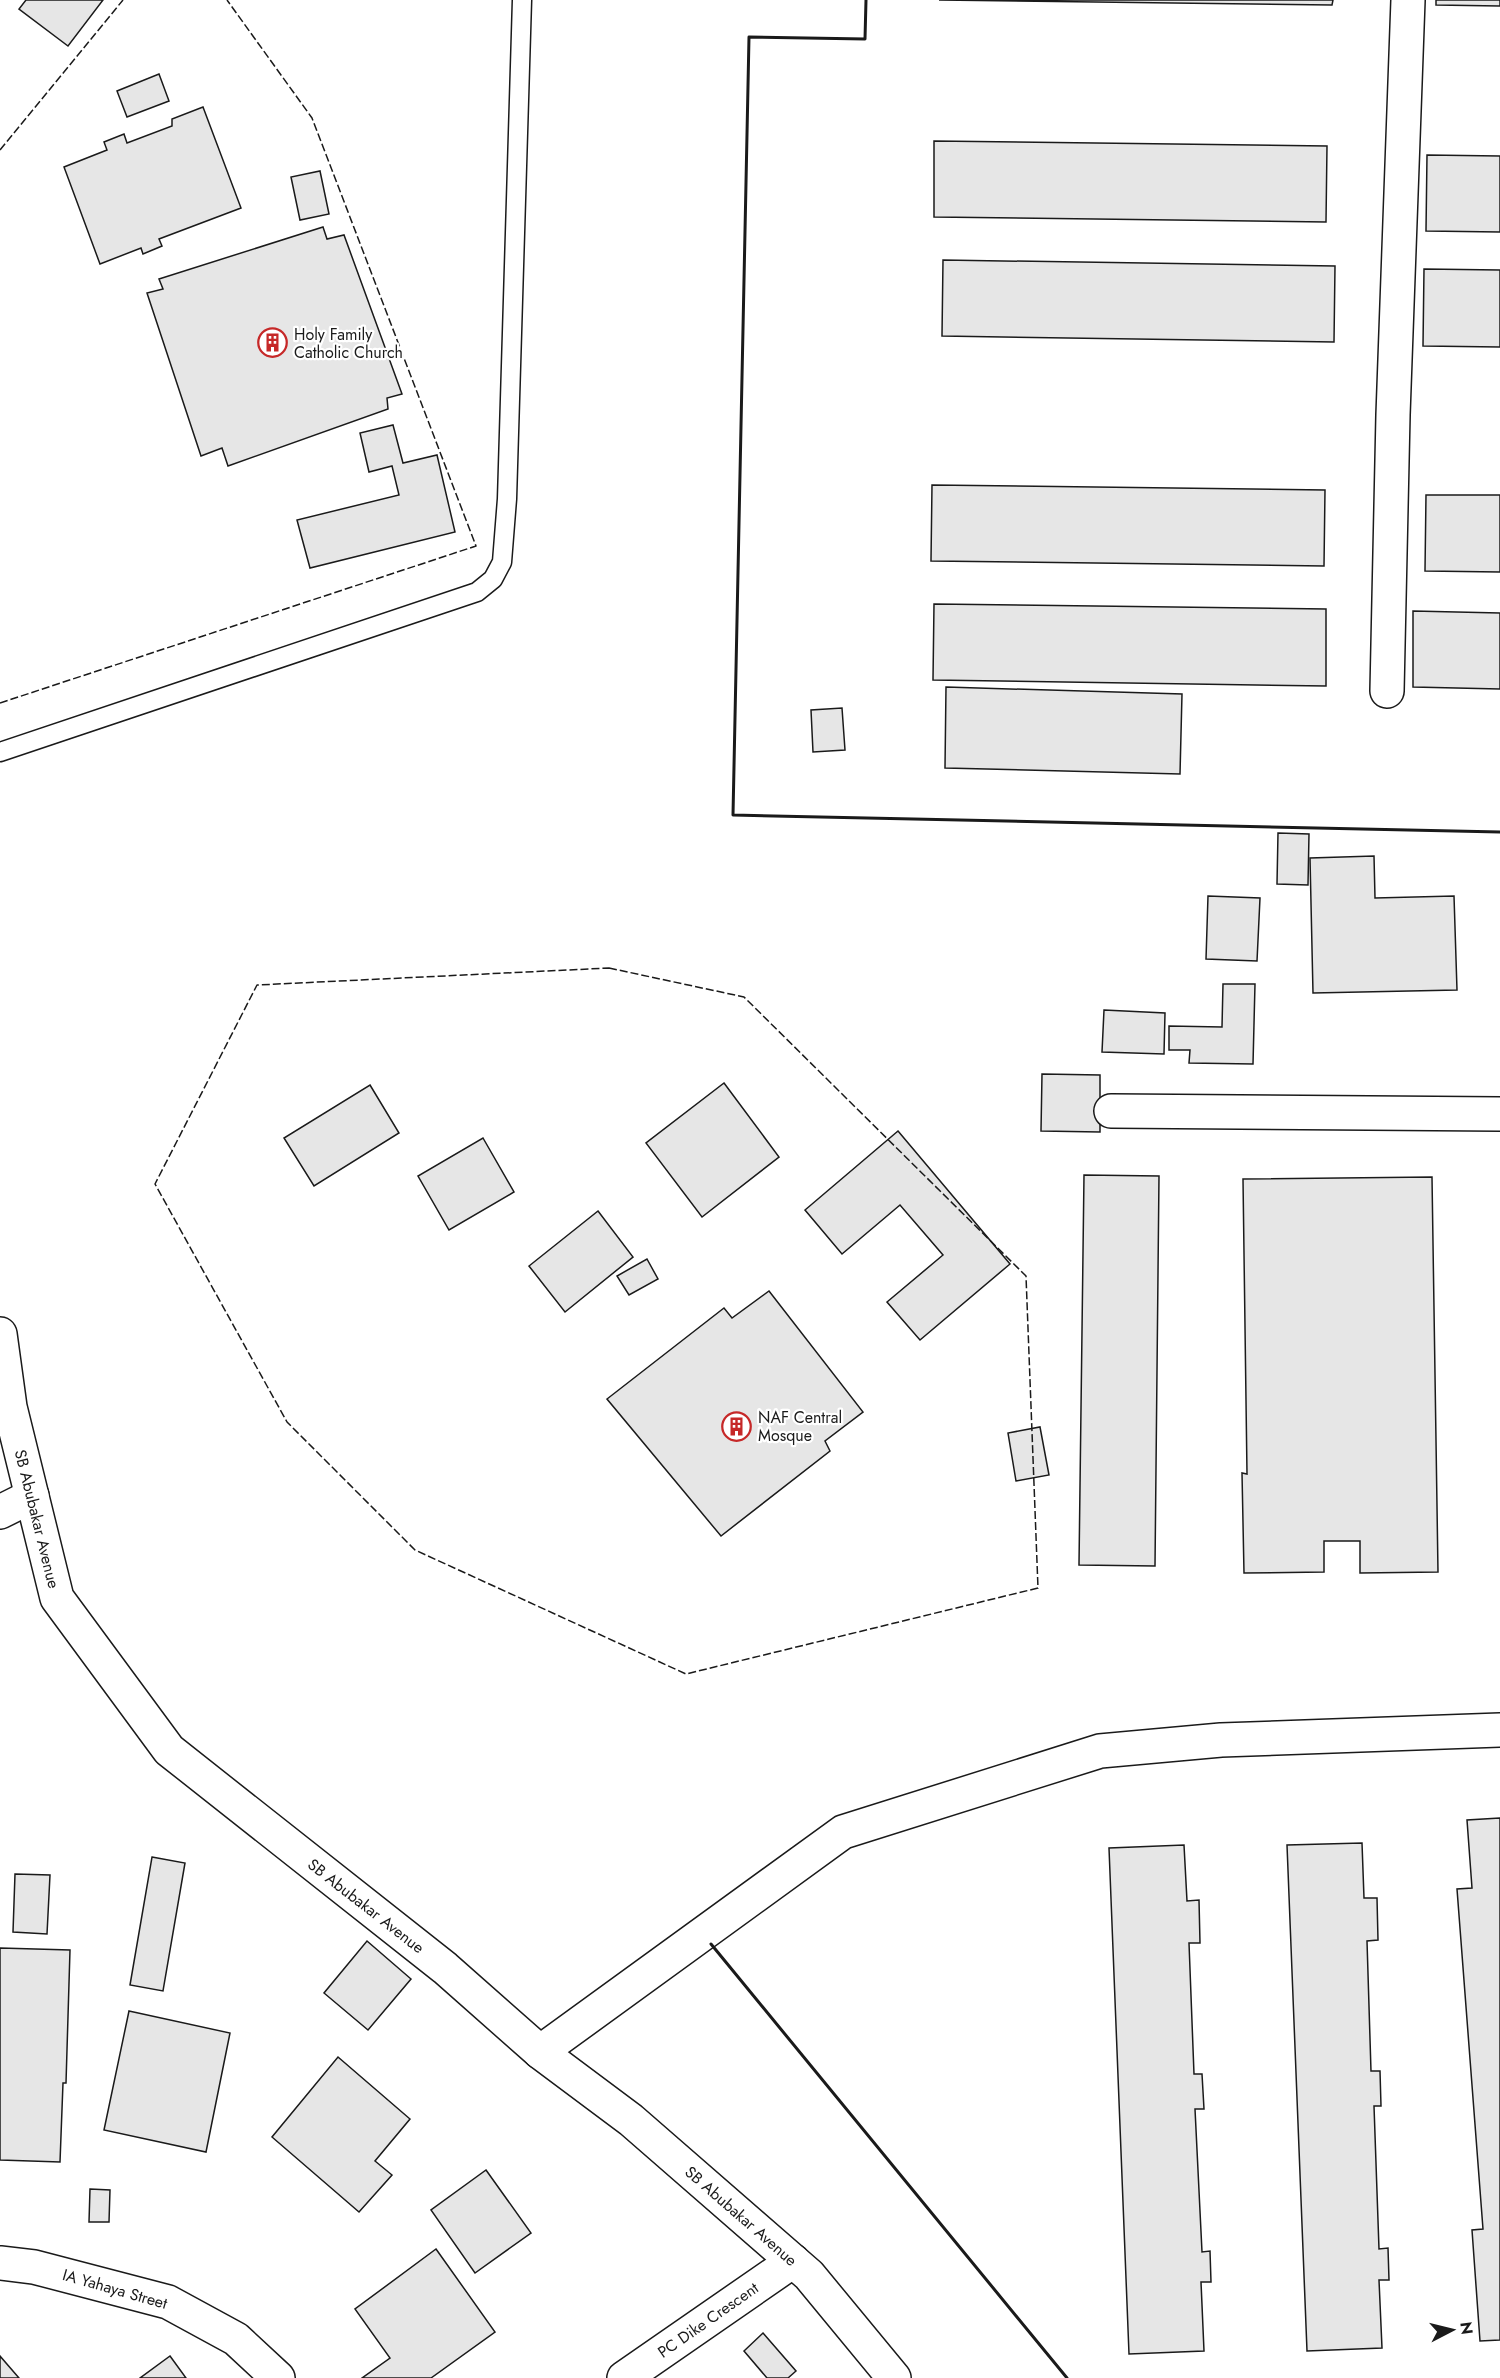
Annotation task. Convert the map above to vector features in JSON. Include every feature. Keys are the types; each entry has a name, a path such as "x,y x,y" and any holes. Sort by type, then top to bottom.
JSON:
{"street":[{"path":"1387,691 1393,415 1408,0"},
{"path":"1110,1111 1500,1114"},
{"name":"SB Abubakar Avenue","path":"0,1334 10,1407 57,1598 169,1750 445,1968 540,2052 631,2120 809,2274 894,2378"},
{"path":"0,1512 32,1496"},
{"path":"540,2052 843,1833 1100,1751 1221,1740 1500,1730"},
{"name":"PC Dike Crescent","path":"624,2378 793,2261"},
{"name":"IA Yahaya Street","path":"0,2263 34,2267 168,2302 236,2339 279,2378"}],"lane":[{"path":"0,753 477,592 493,579 502,562 507,499 522,0"}],"building":[{"path":"26,0 103,0 68,46 19,9"},
{"path":"939,0 1333,0 1332,5"},
{"path":"1436,0 1500,0 1500,6 1436,5"},
{"path":"159,74 169,101 127,117 117,91"},
{"path":"203,107 241,208 159,239 162,246 143,254 141,248 100,264 64,167 107,150 104,142 124,134 127,143 172,126 172,119"},
{"path":"934,141 1327,146 1326,222 934,217"},
{"path":"1427,155 1500,156 1500,232 1426,231"},
{"path":"320,171 329,214 300,220 291,177"},
{"name":"Holy Family Catholic Church","path":"323,227 327,239 344,235 402,394 387,398 388,409 228,466 222,448 201,456 147,293 163,289 159,279"},
{"path":"943,260 1335,266 1334,342 942,336"},
{"path":"1424,269 1500,270 1500,347 1423,346"},
{"path":"393,425 403,463 437,455 455,532 310,568 297,520 399,495 392,466 369,472 360,433"},
{"path":"932,485 1325,490 1324,566 931,561"},
{"path":"1426,495 1500,495 1500,572 1425,571"},
{"path":"934,604 1326,609 1326,686 933,680"},
{"path":"1413,611 1500,613 1500,689 1413,687"},
{"path":"946,687 1182,694 1180,774 945,768"},
{"path":"842,708 845,750 813,752 811,710"},
{"path":"1278,833 1309,834 1308,885 1277,884"},
{"path":"1374,856 1375,898 1454,896 1457,990 1313,993 1310,858"},
{"path":"1208,896 1260,898 1257,961 1206,959"},
{"path":"1223,984 1255,984 1253,1064 1189,1063 1190,1050 1169,1050 1169,1026 1222,1027"},
{"path":"1104,1010 1165,1013 1164,1054 1102,1052"},
{"path":"1042,1074 1100,1075 1100,1132 1041,1131"},
{"path":"724,1083 779,1157 702,1217 646,1143"},
{"path":"370,1085 399,1133 314,1186 284,1138"},
{"path":"898,1131 1010,1264 920,1340 887,1302 943,1255 900,1205 842,1254 805,1210"},
{"path":"483,1138 514,1192 449,1230 418,1176"},
{"path":"1084,1175 1159,1176 1155,1566 1079,1565"},
{"path":"1432,1177 1438,1572 1360,1573 1360,1541 1324,1541 1324,1572 1244,1573 1242,1473 1247,1474 1243,1179"},
{"path":"598,1211 633,1257 565,1312 529,1266"},
{"path":"647,1259 658,1279 629,1295 617,1276"},
{"name":"NAF Central Mosque","path":"769,1291 863,1412 825,1441 830,1451 721,1536 607,1399 724,1308 732,1318"},
{"path":"1040,1427 1049,1475 1016,1481 1008,1433"},
{"path":"1500,1818 1500,2340 1480,2341 1472,2230 1483,2229 1457,1889 1472,1888 1467,1820"},
{"path":"1362,1843 1364,1898 1377,1898 1378,1940 1367,1941 1371,2071 1380,2071 1381,2106 1374,2106 1379,2249 1388,2248 1389,2280 1379,2280 1382,2348 1307,2351 1287,1845"},
{"path":"1184,1845 1187,1901 1199,1900 1200,1943 1189,1943 1194,2074 1202,2074 1204,2109 1195,2109 1202,2252 1210,2251 1211,2282 1201,2282 1204,2351 1129,2354 1109,1848"},
{"path":"152,1857 185,1863 163,1991 130,1985"},
{"path":"15,1874 50,1875 47,1934 13,1932"},
{"path":"367,1941 411,1979 368,2030 324,1993"},
{"path":"0,1948 70,1950 66,2083 63,2083 60,2162 0,2160"},
{"path":"129,2011 230,2033 206,2152 104,2130"},
{"path":"338,2057 410,2119 375,2161 392,2175 359,2212 272,2137"},
{"path":"486,2170 531,2233 475,2273 431,2210"},
{"path":"90,2189 110,2190 109,2222 89,2222"},
{"path":"436,2249 495,2332 431,2378 362,2378 390,2358 355,2309"},
{"path":"763,2333 796,2371 788,2378 767,2378 744,2351"},
{"path":"0,2356 19,2378 0,2378"},
{"path":"170,2356 186,2378 140,2378"}],"fence":[{"path":"0,150 123,0"},
{"path":"0,703 476,546 312,118 227,0"},
{"path":"609,968 744,997 1026,1276 1038,1588 686,1674 415,1550 287,1422 155,1184 257,985 609,968"}],"wall":[{"path":"866,0 865,39 749,37 733,815 1500,832"},
{"path":"711,1944 1067,2378"}],"place":[{"name":"Holy Family Catholic Church","path":"273,343"},
{"name":"NAF Central Mosque","path":"737,1426"}]}
